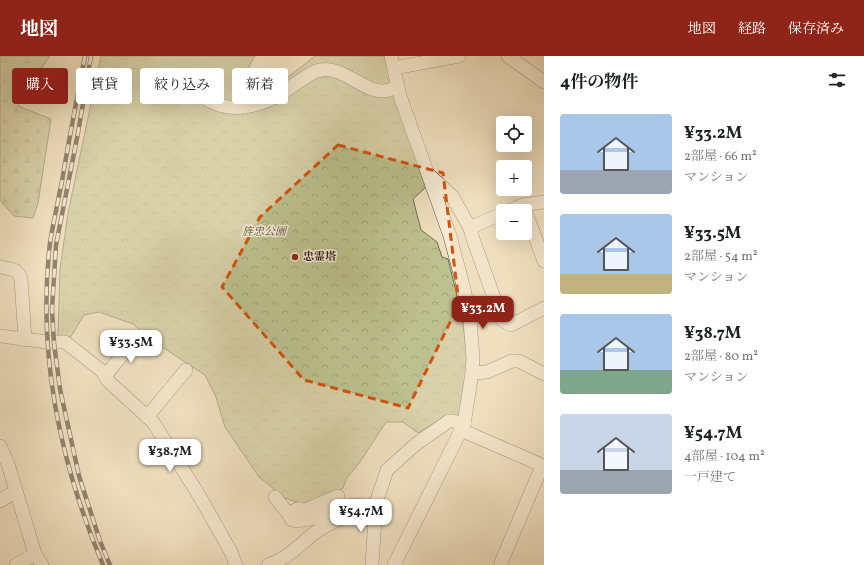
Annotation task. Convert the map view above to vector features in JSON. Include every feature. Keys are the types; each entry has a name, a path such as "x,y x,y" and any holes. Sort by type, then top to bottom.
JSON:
{"street":[{"path":"394,565 413,523 438,477 462,427 472,373 472,341 464,289 450,236 426,172 398,87 393,62 459,56"},
{"path":"508,56 544,82"},
{"path":"218,104 237,108 259,103 281,94 302,79 320,70 331,70 354,79 369,88 384,91 398,87"},
{"path":"426,172 452,196 470,228 472,239 502,320 511,325 544,308"},
{"path":"530,204 544,202"},
{"path":"470,228 496,216"},
{"path":"532,229 544,261"},
{"path":"0,267 16,270 20,274 25,340"},
{"path":"0,336 25,340 65,342 102,371 106,378 153,422 200,497 231,552 236,565"},
{"path":"106,378 137,337"},
{"path":"472,373 487,372 512,361 519,361 544,374"},
{"path":"147,416 186,370"},
{"path":"372,565 373,504 387,470 416,444 449,421 453,421 462,427 543,466 500,565"},
{"path":"0,446 8,464 35,554 42,565"},
{"path":"0,501 16,491"},
{"path":"289,515 296,509 300,508 305,510 338,496"},
{"path":"275,497 292,520 301,522 346,505 373,504"},
{"path":"268,565 286,556 319,530 348,514 373,504"},
{"path":"16,565 35,554"}],"highlighted area":[{"path":"338,145 443,173 459,304 408,408 304,380 222,287 260,217"}],"green space":[{"path":"0,56 50,56 41,68 12,68 12,104 19,104 18,106 51,119 38,203 33,218 14,216 0,200"},
{"name":"旌忠公園","path":"101,56 255,56 249,66 250,68 232,68 232,104 288,104 288,77 315,56 384,56 396,99 426,187 413,199 421,230 437,242 442,257 448,259 461,314 465,336 467,364 460,418 444,417 418,433 403,422 386,422 360,462 346,479 343,488 332,495 315,502 299,503 285,498 259,477 225,427 216,397 205,375 159,345 133,324 99,312 84,315 70,338 58,335 60,269 68,213 91,104 132,104 132,68 98,68"}],"railway":[{"path":"85,56 50,243 47,285 47,326 50,367 64,448 75,487 103,565"},
{"path":"91,56 78,133 56,245 52,310 54,343 60,389 79,476 100,541 110,565"}],"place":[{"name":"忠霊塔","path":"295,257"}]}
